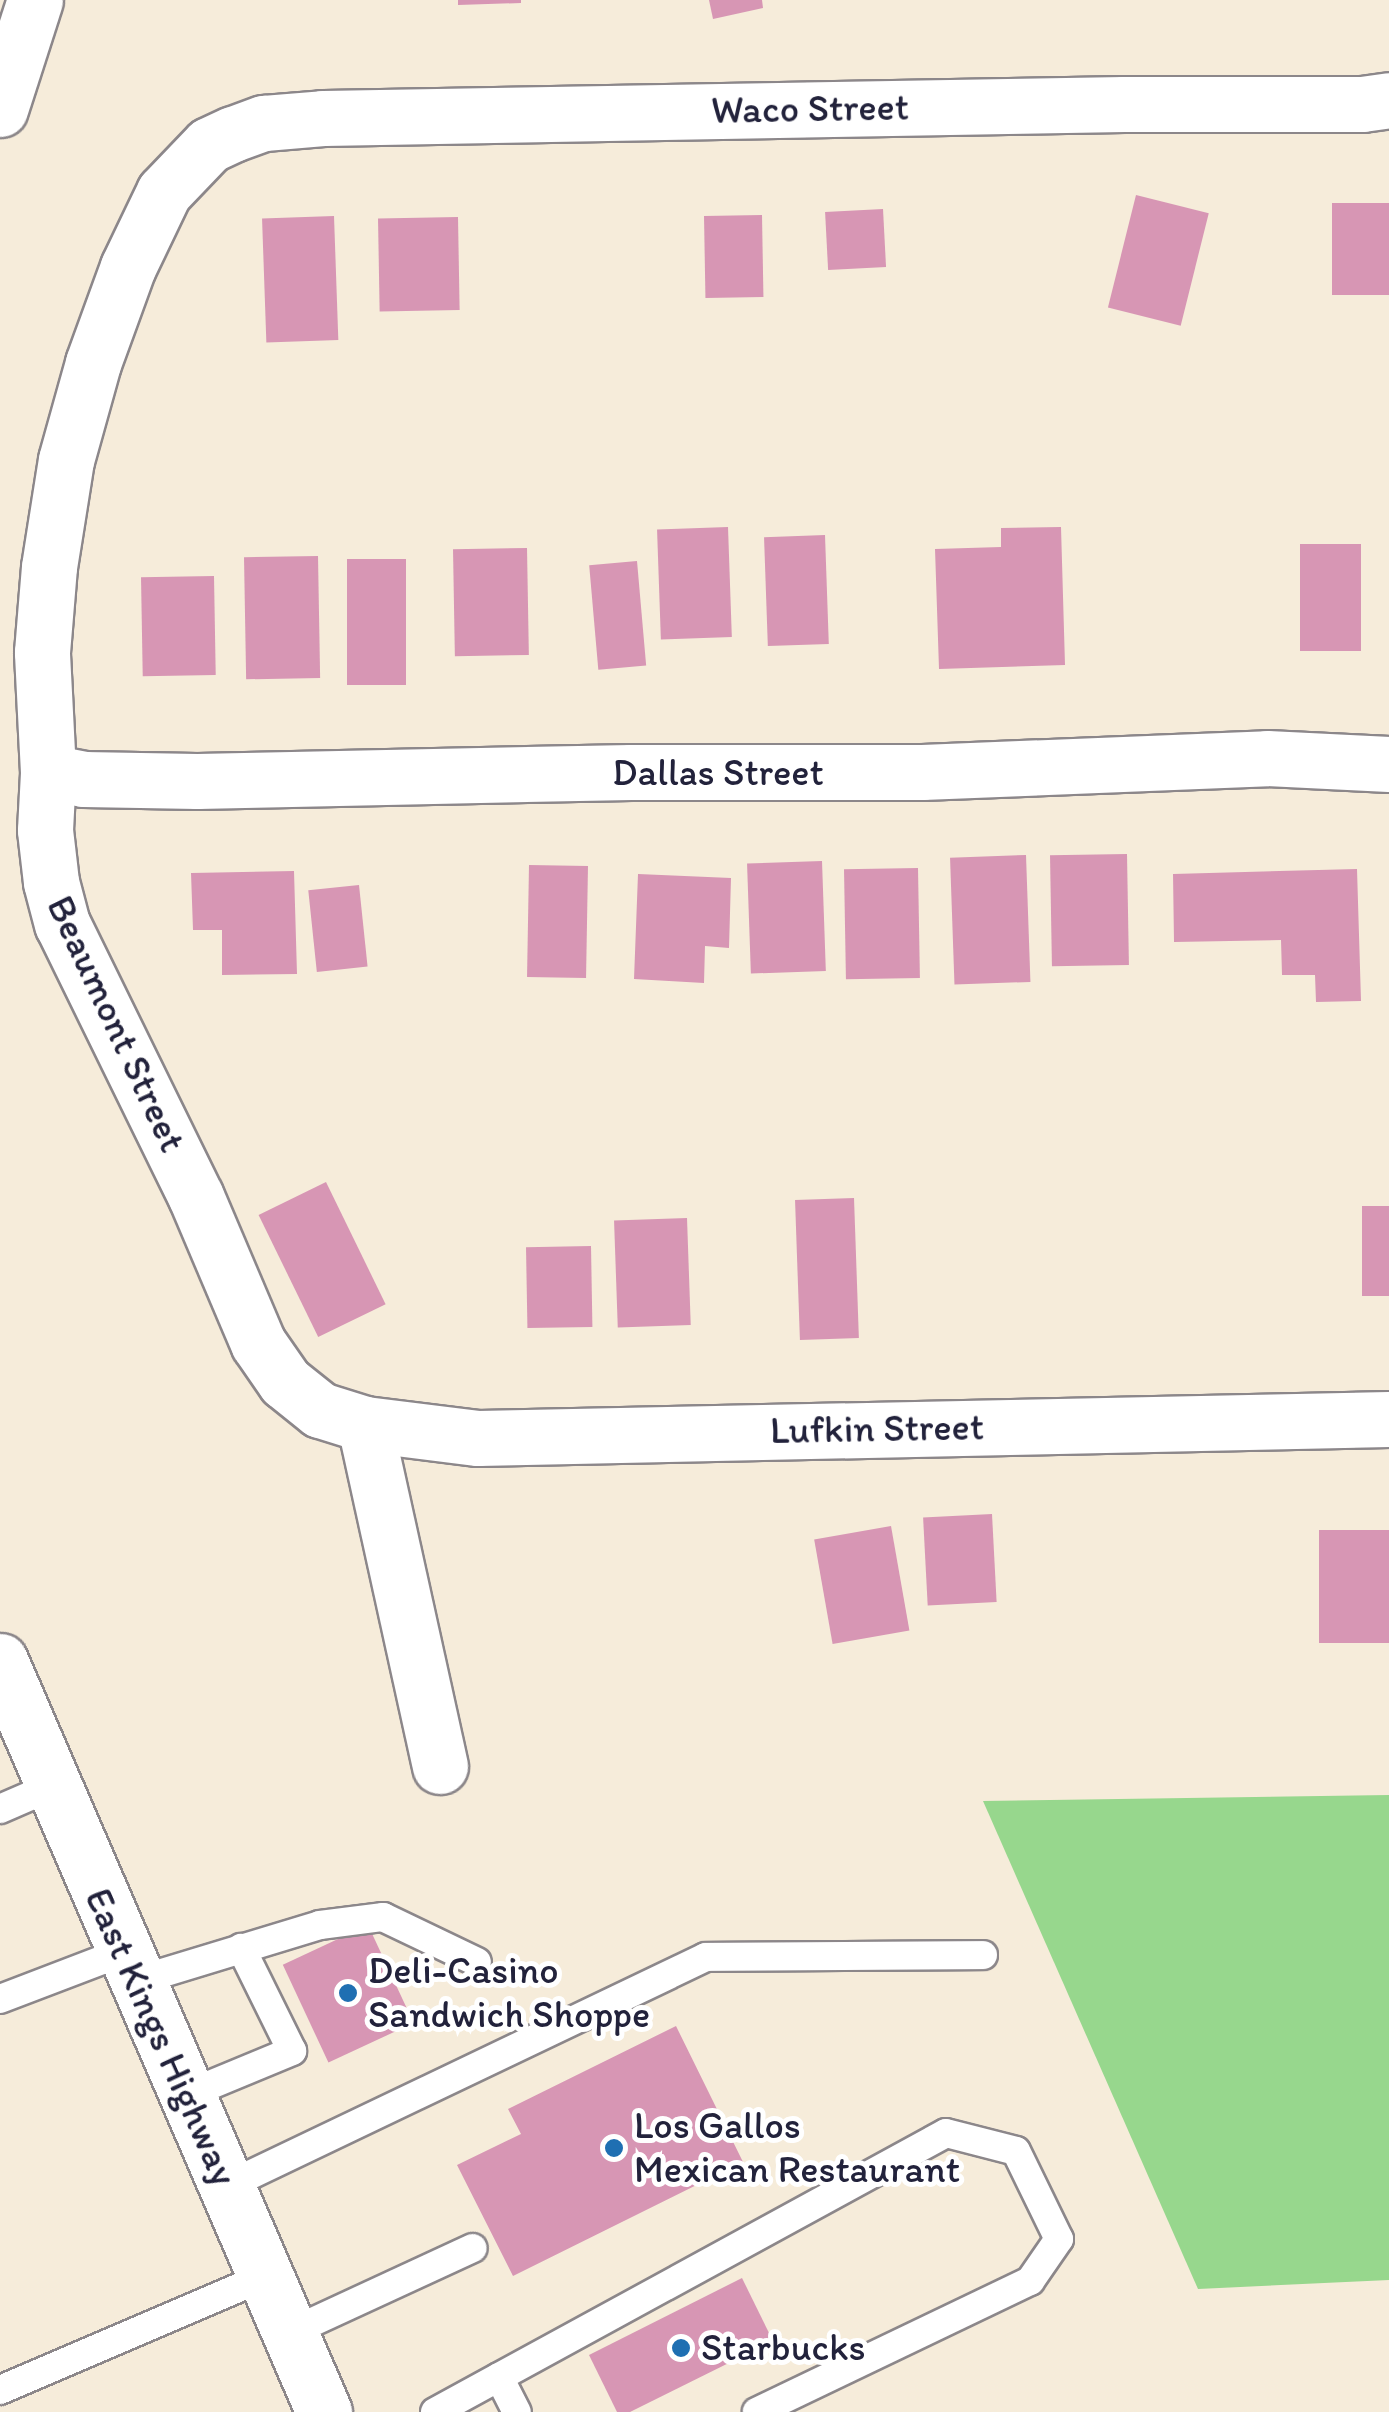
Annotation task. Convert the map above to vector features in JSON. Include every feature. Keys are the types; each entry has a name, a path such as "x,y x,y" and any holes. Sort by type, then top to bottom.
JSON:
{"street":[{"path":"0,109 35,0"},
{"name":"Waco Street","path":"233,134 264,122 323,118 1085,104 1362,104 1389,100"},
{"name":"Beaumont Street","path":"233,134 210,145 164,192 128,267 94,363 66,460 49,567 42,652 48,772 45,830 51,882 62,924 196,1197 258,1344 285,1382 320,1410 365,1424"},
{"name":"Dallas Street","path":"48,772 83,780 197,782 631,772 902,772 1267,758 1389,764"},
{"name":"Lufkin Street","path":"365,1424 478,1438 1389,1419"},
{"path":"365,1424 440,1766"},
{"name":"East Kings Highway","path":"0,1661 324,2412"}],"lane":[{"path":"0,1809 53,1786"},
{"path":"0,1999 130,1966 240,1948 320,1926 383,1917 478,1962"},
{"path":"186,2096 292,2051 240,1948"},
{"path":"227,2186 706,1956 984,1956"},
{"path":"435,2412 946,2133 1016,2151 1060,2239 1030,2281 757,2412"},
{"path":"291,2332 473,2248"},
{"path":"0,2390 266,2276"},
{"path":"499,2377 516,2412"}],"green space":[{"path":"1389,1795 1389,2280 1198,2289 983,1801"}],"building":[{"path":"458,0 521,0 521,3 458,5"},
{"path":"709,0 762,0 763,8 713,19"},
{"path":"1136,195 1209,213 1181,326 1108,308"},
{"path":"1332,203 1389,203 1389,295 1332,295"},
{"path":"883,209 886,267 828,270 825,212"},
{"path":"762,215 763,297 705,298 704,216"},
{"path":"334,216 338,340 266,342 262,219"},
{"path":"458,217 460,310 380,311 378,218"},
{"path":"728,527 732,637 661,639 657,529"},
{"path":"1061,527 1065,665 939,669 935,549 1001,547 1001,528"},
{"path":"825,535 829,644 768,646 764,537"},
{"path":"1300,544 1361,544 1361,651 1300,651"},
{"path":"527,548 529,655 455,656 453,549"},
{"path":"318,556 320,678 246,679 244,557"},
{"path":"347,559 406,559 406,685 347,685"},
{"path":"637,561 646,666 598,670 589,565"},
{"path":"214,576 216,675 143,676 141,577"},
{"path":"1127,854 1129,965 1052,966 1050,855"},
{"path":"1026,855 1030,982 954,985 950,858"},
{"path":"822,861 826,971 751,974 747,864"},
{"path":"529,865 588,866 586,978 527,977"},
{"path":"918,868 920,978 846,979 844,869"},
{"path":"1357,869 1361,1001 1316,1002 1315,975 1282,975 1281,940 1174,942 1173,874"},
{"path":"294,871 297,974 222,975 222,930 193,930 191,873"},
{"path":"638,874 731,878 729,948 705,946 704,983 634,979"},
{"path":"359,885 368,967 317,972 308,890"},
{"path":"326,1182 386,1304 318,1337 259,1215"},
{"path":"854,1198 859,1338 800,1340 795,1200"},
{"path":"1362,1206 1389,1206 1389,1296 1362,1296"},
{"path":"687,1218 691,1325 618,1327 614,1221"},
{"path":"591,1246 592,1327 527,1328 526,1247"},
{"path":"992,1514 997,1602 928,1605 923,1518"},
{"path":"891,1526 909,1630 833,1644 814,1540"},
{"path":"1319,1530 1389,1530 1389,1643 1319,1643"},
{"name":"Deli-Casino Sandwich Shoppe","path":"368,1925 414,2023 328,2063 283,1965"},
{"name":"Los Gallos Mexican Restaurant","path":"676,2026 743,2162 513,2276 457,2165 521,2134 508,2109"},
{"name":"Starbucks","path":"742,2278 773,2341 630,2412 617,2412 589,2355"}],"place":[{"name":"Deli-Casino Sandwich Shoppe","path":"348,1993"},
{"name":"Los Gallos Mexican Restaurant","path":"614,2148"},
{"name":"Starbucks","path":"681,2348"}]}
